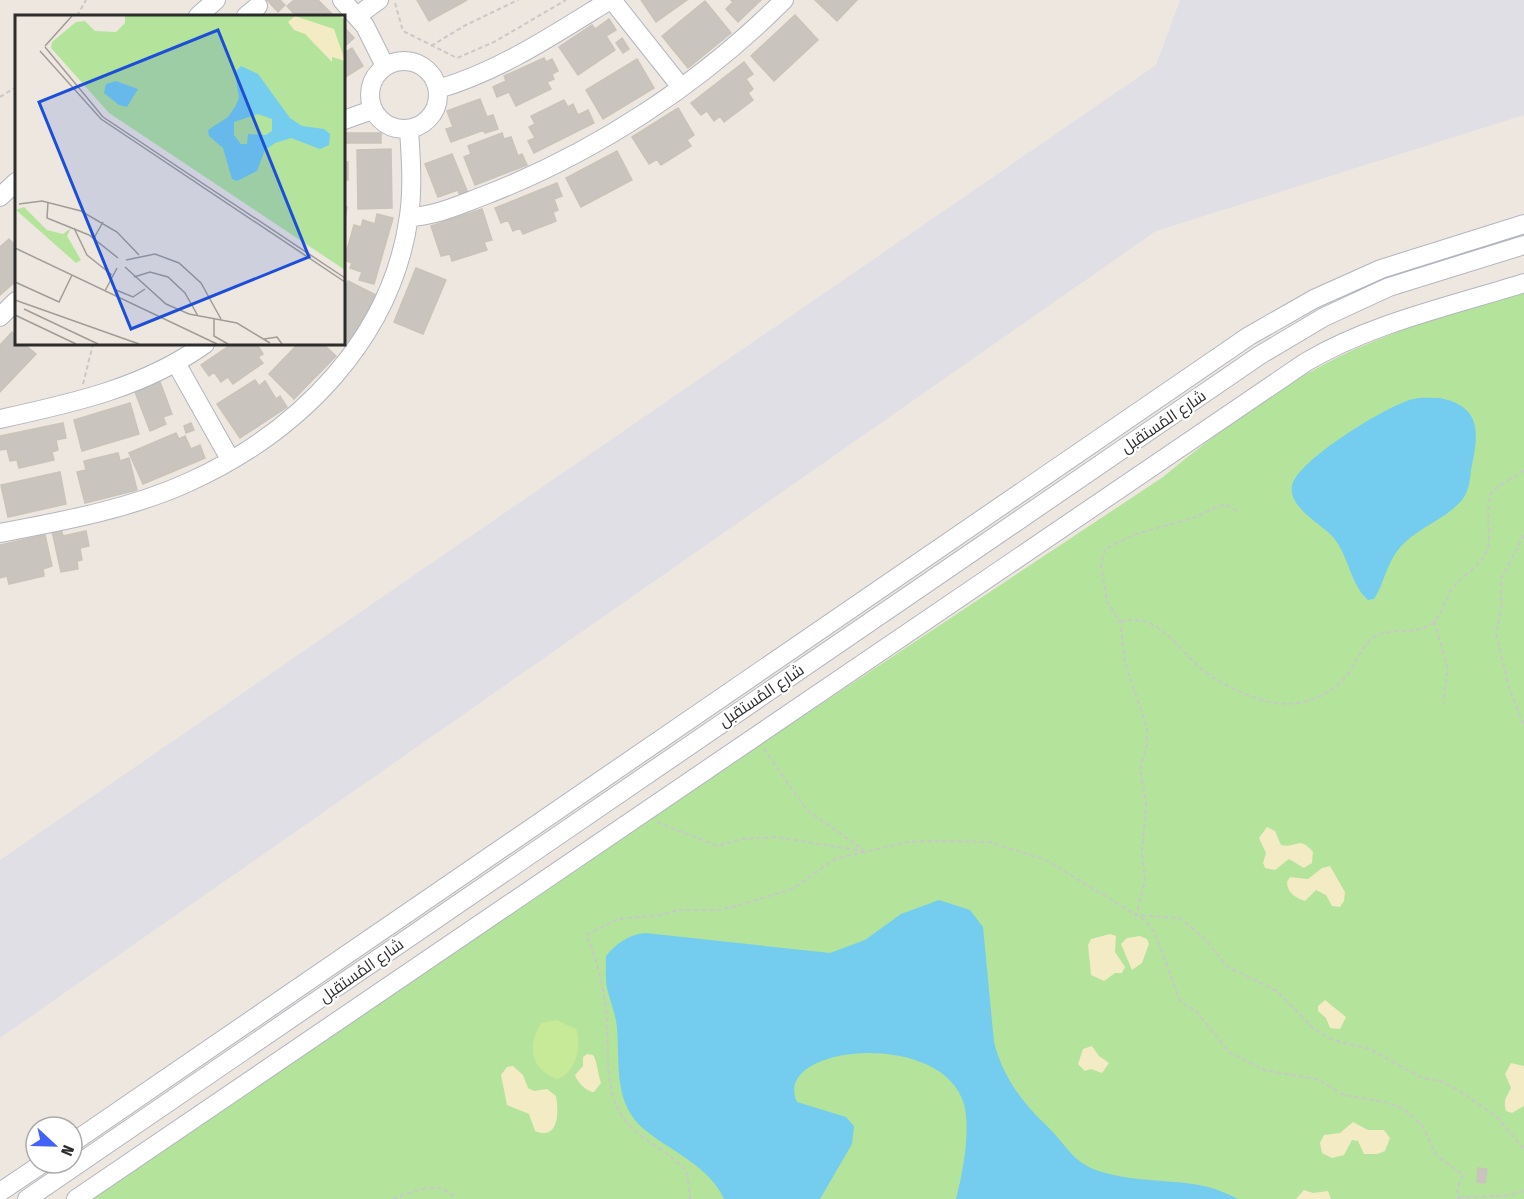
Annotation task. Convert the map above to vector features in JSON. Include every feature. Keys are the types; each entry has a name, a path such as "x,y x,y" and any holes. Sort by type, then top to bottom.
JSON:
{"street":[{"path":"199,15 216,0"},
{"path":"342,0 373,39 385,66"},
{"path":"357,16 379,0"},
{"path":"438,89 469,78 533,48 611,0 681,87"},
{"path":"409,217 436,214 529,177 593,144 681,87 746,36 784,0"},
{"path":"404,61 413,62 429,72 438,89 438,99 432,116 418,127 409,130 391,128 377,118 369,101 372,81 385,66 404,61"},
{"path":"345,120 372,110"},
{"path":"0,533 134,502 189,482 230,459 295,415 316,397 350,359 366,336 387,294 409,217 411,182 409,130"},
{"path":"0,197 15,183"},
{"name":"شارع المُستقبل","path":"84,1135 1249,336 1314,299 1380,269 1524,224"},
{"name":"شارع المُستقبل","path":"27,1199 1260,355 1324,317 1389,287 1524,245"},
{"path":"76,1199 1314,357 1375,329 1524,283"},
{"path":"0,317 15,302"},
{"path":"0,419 82,400 128,386 176,363 203,345"},
{"path":"176,363 230,459"},
{"path":"0,1192 25,1175"}],"path":[{"path":"78,15 86,0"},
{"path":"394,0 403,31 451,57 464,56 533,21 566,0"},
{"path":"431,46 464,26 518,0"},
{"path":"0,97 15,88"},
{"path":"82,400 83,376 93,345"},
{"path":"1120,622 1138,619 1150,621 1166,633 1196,664 1225,684 1274,703 1293,704 1316,699 1333,689 1377,635 1423,627 1434,621 1453,587 1487,552 1490,536 1489,502 1492,492 1524,470"},
{"path":"1136,915 1145,880 1142,853 1146,803 1140,769 1147,744 1146,728 1125,663 1120,622 1107,601 1101,565 1105,549 1136,534 1196,517 1218,506 1227,505 1237,511"},
{"path":"1524,535 1502,579 1501,610 1496,634 1509,687 1524,727"},
{"path":"1434,621 1448,669 1443,703"},
{"path":"756,736 807,810 844,839 866,852"},
{"path":"641,814 704,843 717,846 742,839 776,837 866,852"},
{"path":"690,1199 687,1172 633,1129 620,1112 613,1097 609,1079 607,1016 594,951 586,934 618,919 660,915 678,910 719,910 743,904 792,889 835,859 907,842 989,842 1046,860 1150,925 1180,1001 1197,1012 1229,1052 1264,1070 1317,1079 1344,1095 1389,1103 1413,1115 1422,1125 1437,1155 1463,1175 1457,1189 1459,1198 1505,1196 1524,1191"},
{"path":"1136,915 1180,918 1205,939 1228,967 1277,992 1314,1029 1333,1040 1370,1049 1422,1078 1440,1081 1460,1091 1497,1117 1524,1149"},
{"path":"393,1199 436,1187 446,1190 455,1199"}],"shaded area":[{"path":"1180,0 1524,0 1524,115 1156,231 0,1038 0,860 1156,65"}],"green space":[{"path":"1524,290 1524,1199 91,1199 538,892 1163,477 1233,422 1282,389 1360,347"},
{"path":"556,1020 576,1029 579,1043 573,1065 569,1071 557,1079 548,1075 536,1063 533,1048 541,1023"}],"sand":[{"path":"1267,827 1275,831 1281,845 1301,843 1308,847 1313,852 1312,863 1304,868 1289,859 1275,870 1265,868 1263,863 1266,853 1259,838"},
{"path":"1330,866 1345,892 1344,901 1340,907 1332,906 1326,895 1316,890 1305,901 1290,892 1287,882 1290,877 1308,879 1322,868"},
{"path":"1110,934 1116,936 1115,952 1125,967 1122,973 1115,973 1104,981 1091,975 1088,945 1091,939"},
{"path":"1140,936 1147,939 1149,944 1142,963 1132,970 1121,944 1127,938"},
{"path":"1325,1000 1346,1017 1340,1029 1330,1028 1326,1018 1318,1011 1318,1006"},
{"path":"1092,1046 1099,1056 1109,1063 1102,1073 1091,1069 1085,1071 1078,1064 1083,1049"},
{"path":"587,1054 594,1057 601,1083 594,1092 583,1086 575,1075 583,1066 583,1057"},
{"path":"1511,1063 1524,1066 1524,1106 1512,1113 1506,1111 1505,1104 1511,1088 1505,1074"},
{"path":"513,1066 523,1075 528,1088 534,1091 547,1089 556,1096 556,1123 549,1132 535,1131 529,1114 507,1105 501,1075 507,1067"},
{"path":"1353,1122 1368,1130 1384,1130 1390,1138 1385,1151 1377,1154 1364,1154 1358,1141 1352,1140 1344,1155 1332,1158 1322,1153 1320,1143 1324,1135 1340,1133"},
{"path":"1304,1190 1313,1193 1328,1191 1331,1199 1296,1199"}],"water":[{"path":"1440,398 1464,408 1475,425 1475,446 1468,489 1462,500 1447,514 1405,542 1391,562 1374,599 1368,600 1357,586 1343,553 1333,537 1306,514 1295,501 1292,486 1297,475 1325,449 1365,423 1413,399"},
{"path":"939,900 970,910 983,927 994,1042 1002,1066 1021,1098 1072,1155 1082,1163 1107,1174 1204,1186 1238,1199 956,1199 966,1138 964,1104 949,1080 925,1064 894,1055 862,1053 832,1058 809,1068 796,1083 797,1102 846,1117 854,1126 852,1144 820,1199 724,1199 717,1187 700,1168 645,1130 635,1120 623,1096 620,1083 616,1023 606,980 606,956 619,944 628,938 645,933 830,953 865,940 901,914"}],"building":[{"path":"267,0 280,0 285,5 278,12"},
{"path":"294,0 318,0 333,15 295,15 287,6"},
{"path":"417,0 467,0 429,21"},
{"path":"641,0 687,0 656,22"},
{"path":"731,0 761,0 738,22 726,9 733,2"},
{"path":"815,0 857,0 837,21"},
{"path":"705,1 731,33 688,68 662,36"},
{"path":"795,15 818,40 774,81 751,56"},
{"path":"609,19 616,30 606,36 615,50 578,75 559,47 592,25 595,29"},
{"path":"345,28 354,38 345,46"},
{"path":"622,38 629,49 623,53 616,43"},
{"path":"352,48 363,66 345,77 345,52"},
{"path":"544,58 546,62 552,59 558,71 552,74 554,79 547,82 551,89 516,106 509,92 497,97 493,87 506,81 504,76"},
{"path":"637,59 654,88 603,119 586,90"},
{"path":"744,62 753,74 746,79 753,89 748,93 753,100 724,122 720,116 714,121 707,111 701,115 691,103"},
{"path":"480,99 487,117 493,115 498,129 485,133 484,130 451,142 446,129 453,127 447,111"},
{"path":"564,100 568,107 573,104 578,115 588,110 594,123 534,153 528,141 535,138 529,127 535,124 531,116"},
{"path":"678,108 694,135 687,140 691,146 661,165 657,159 649,164 632,137"},
{"path":"345,133 381,133 381,143 345,143"},
{"path":"502,133 504,139 511,137 518,156 522,154 527,165 475,185 464,157 471,154 468,146"},
{"path":"391,149 392,208 358,209 357,150"},
{"path":"617,151 632,180 581,207 566,178"},
{"path":"452,154 468,193 460,196 458,190 438,197 425,164"},
{"path":"345,162 348,162 348,180 345,180"},
{"path":"557,183 562,196 554,199 558,210 553,212 556,221 523,234 520,228 513,231 508,220 501,223 495,208"},
{"path":"482,209 492,240 484,242 487,250 452,261 450,254 441,256 431,226"},
{"path":"377,214 393,218 374,284 359,280 362,272 350,268 352,263 345,260 345,256 354,225 361,227 363,220 375,224"},
{"path":"9,239 15,243 15,282 0,295 0,247"},
{"path":"416,268 446,280 423,334 394,322"},
{"path":"348,281 376,295 351,344 345,341 345,287"},
{"path":"12,332 15,335 15,345 25,345 36,354 0,392 0,345"},
{"path":"231,345 258,345 263,354 258,357 263,363 233,384 228,377 221,382 214,372 209,376 201,365"},
{"path":"297,345 324,345 336,356 294,399 269,374"},
{"path":"255,380 259,386 265,381 276,399 280,396 287,407 240,438 217,404"},
{"path":"160,382 172,414 163,417 166,424 150,431 135,392"},
{"path":"130,403 139,434 82,451 74,420"},
{"path":"63,423 66,438 56,440 58,450 52,452 54,460 19,468 17,460 10,461 7,449 0,450 0,436"},
{"path":"191,423 194,430 186,433 184,426"},
{"path":"176,433 179,439 185,436 191,449 200,445 205,458 143,484 129,453"},
{"path":"118,453 120,461 129,458 137,490 85,503 77,472 86,470 84,461"},
{"path":"60,472 66,504 8,517 1,485"},
{"path":"61,529 63,536 86,531 89,546 80,548 82,560 77,561 78,569 61,572 52,531"},
{"path":"45,535 52,566 43,569 44,576 9,584 7,576 0,578 0,545"},
{"path":"1478,1168 1487,1169 1485,1183 1477,1182"}]}
